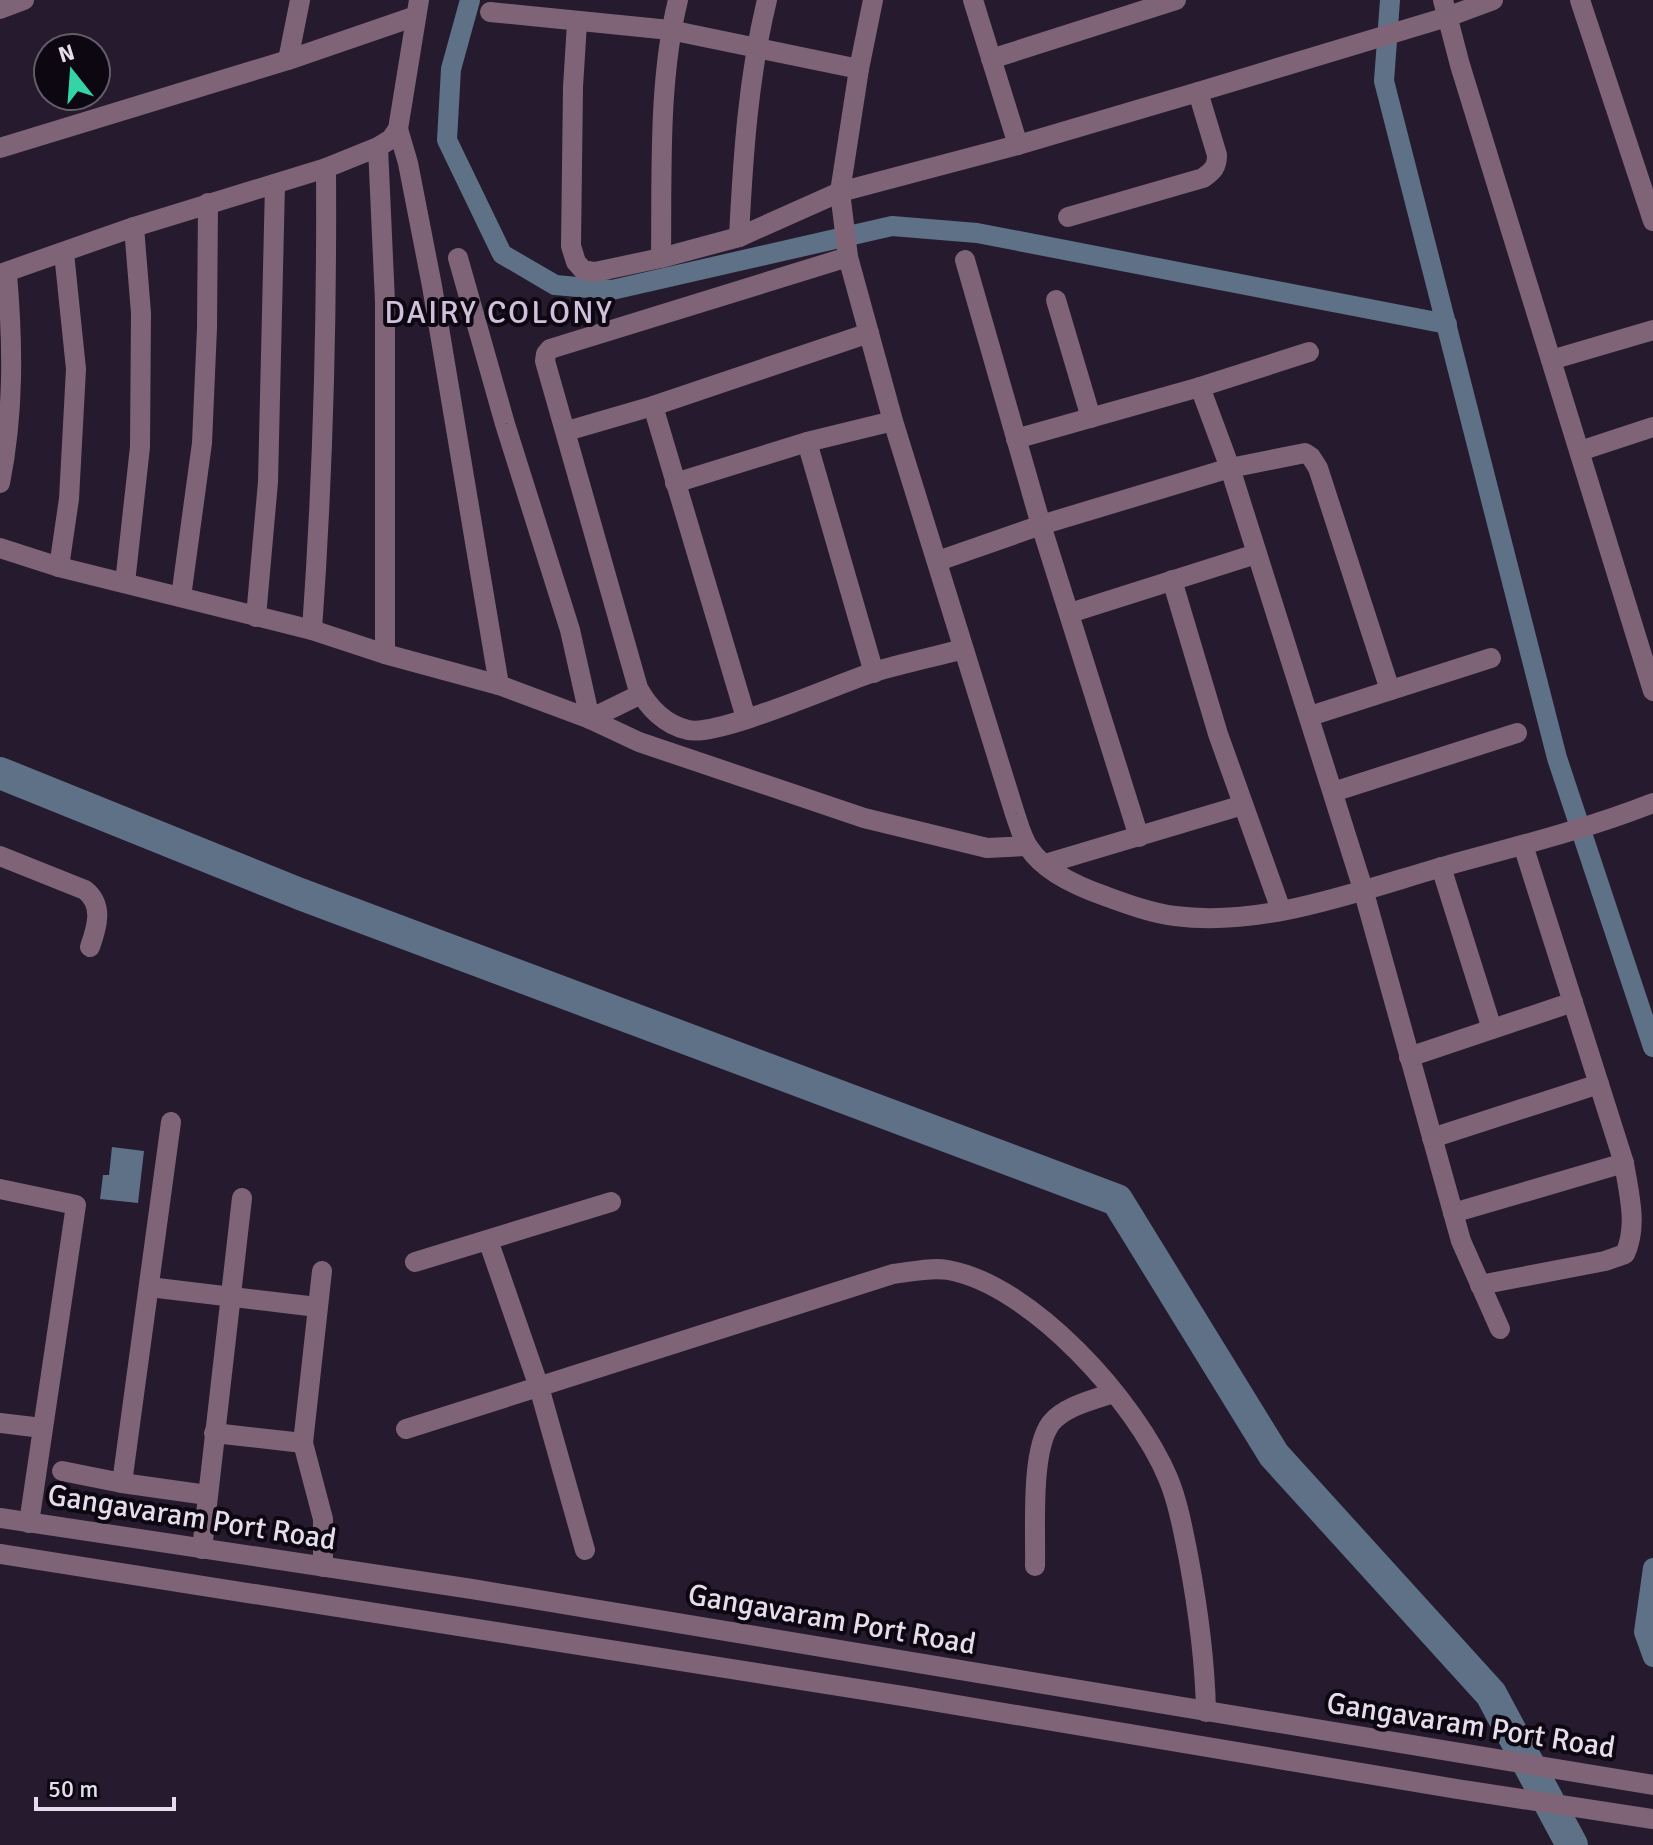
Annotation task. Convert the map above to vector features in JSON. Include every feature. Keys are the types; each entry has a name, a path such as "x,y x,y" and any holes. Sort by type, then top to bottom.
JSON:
{"street":[{"path":"0,9 24,0"},
{"path":"288,60 300,0"},
{"path":"661,258 670,30 678,0"},
{"path":"739,237 744,143 755,47 767,0"},
{"path":"873,0 840,192 848,257 893,421 1027,846 1045,864 1089,891 1174,916 1218,918 1281,910 1363,889 1557,835 1653,803"},
{"path":"973,0 1018,145"},
{"path":"991,59 1176,0"},
{"path":"577,23 571,246 576,262 583,270 595,272 739,237 840,192 1018,145 1406,29 1445,9 1493,0"},
{"path":"1580,0 1653,221"},
{"path":"0,148 288,60 417,8"},
{"path":"417,8 398,129 408,163 432,286 499,685"},
{"path":"1445,9 1653,691"},
{"path":"490,12 670,30 859,69"},
{"path":"1068,217 1203,178 1212,171 1217,165 1217,155 1198,92"},
{"path":"0,483 12,383 12,332 3,274 134,227 326,168 378,147 391,139 398,129"},
{"path":"378,147 385,302 385,654"},
{"path":"312,630 319,542 326,301 326,168"},
{"path":"256,617 268,482 275,184"},
{"path":"181,597 202,443 208,203"},
{"path":"125,583 140,447 141,313 134,227"},
{"path":"59,567 69,499 76,369 64,253"},
{"path":"848,257 550,349 546,354 545,361 641,694 647,706 664,719 689,731 718,729 874,673 963,649"},
{"path":"458,258 505,424 570,630 590,719"},
{"path":"965,260 1041,525 1139,837"},
{"path":"1056,300 1091,418"},
{"path":"1551,360 1653,330"},
{"path":"567,431 653,406 869,333"},
{"path":"1016,439 1200,387 1309,352"},
{"path":"1200,387 1230,468 1363,889 1461,1241 1500,1329"},
{"path":"653,406 746,718"},
{"path":"675,483 807,442 893,421"},
{"path":"1580,451 1653,427"},
{"path":"807,442 874,673"},
{"path":"938,561 1041,525 1230,468 1305,453 1318,468 1390,690"},
{"path":"0,548 59,567 312,630 385,654 499,685 590,719 639,742 864,818 987,848 1027,846"},
{"path":"1070,613 1256,554"},
{"path":"1172,580 1243,805 1281,910"},
{"path":"1310,716 1491,658"},
{"path":"590,719 641,694"},
{"path":"1333,792 1517,733"},
{"path":"1045,864 1243,805"},
{"path":"1480,1285 1584,1266 1625,1254 1632,1239 1631,1206 1624,1163 1523,845"},
{"path":"0,856 85,890 93,897 97,908 97,925 90,947"},
{"path":"1441,867 1492,1029"},
{"path":"1409,1057 1573,1002"},
{"path":"1432,1138 1599,1084"},
{"path":"122,1483 171,1122"},
{"path":"1453,1213 1624,1163"},
{"path":"0,1189 76,1205 29,1523"},
{"path":"202,1549 242,1198"},
{"path":"415,1262 611,1202"},
{"path":"488,1240 539,1387 585,1550"},
{"path":"406,1429 893,1274 948,1270 987,1283 1051,1324 1086,1359 1141,1428 1168,1478 1184,1535 1197,1602 1205,1659 1206,1712"},
{"path":"322,1271 303,1443 323,1519 323,1567"},
{"path":"149,1287 317,1307"},
{"path":"1035,1566 1041,1441 1053,1421 1078,1405 1113,1393"},
{"path":"0,1423 42,1428"},
{"path":"214,1433 303,1443"},
{"path":"62,1471 207,1495"},
{"name":"Gangavaram Port Road","path":"0,1518 472,1589 1653,1785"},
{"name":"Gangavaram Port Road","path":"0,1554 909,1697 1653,1819"}],"water":[{"path":"112,1147 144,1151 138,1203 100,1199 103,1175 109,1175"}],"waterway":[{"path":"470,0 451,69 447,140 502,254 555,285 612,290 892,226 977,233 1447,324"},
{"path":"1390,0 1384,81 1557,758 1653,1047"},
{"path":"0,773 300,894 1117,1200 1274,1455 1491,1694 1572,1845"},
{"path":"1653,1568 1644,1632 1653,1657"}],"district":[{"name":"DAIRY COLONY","path":"499,312"}]}
